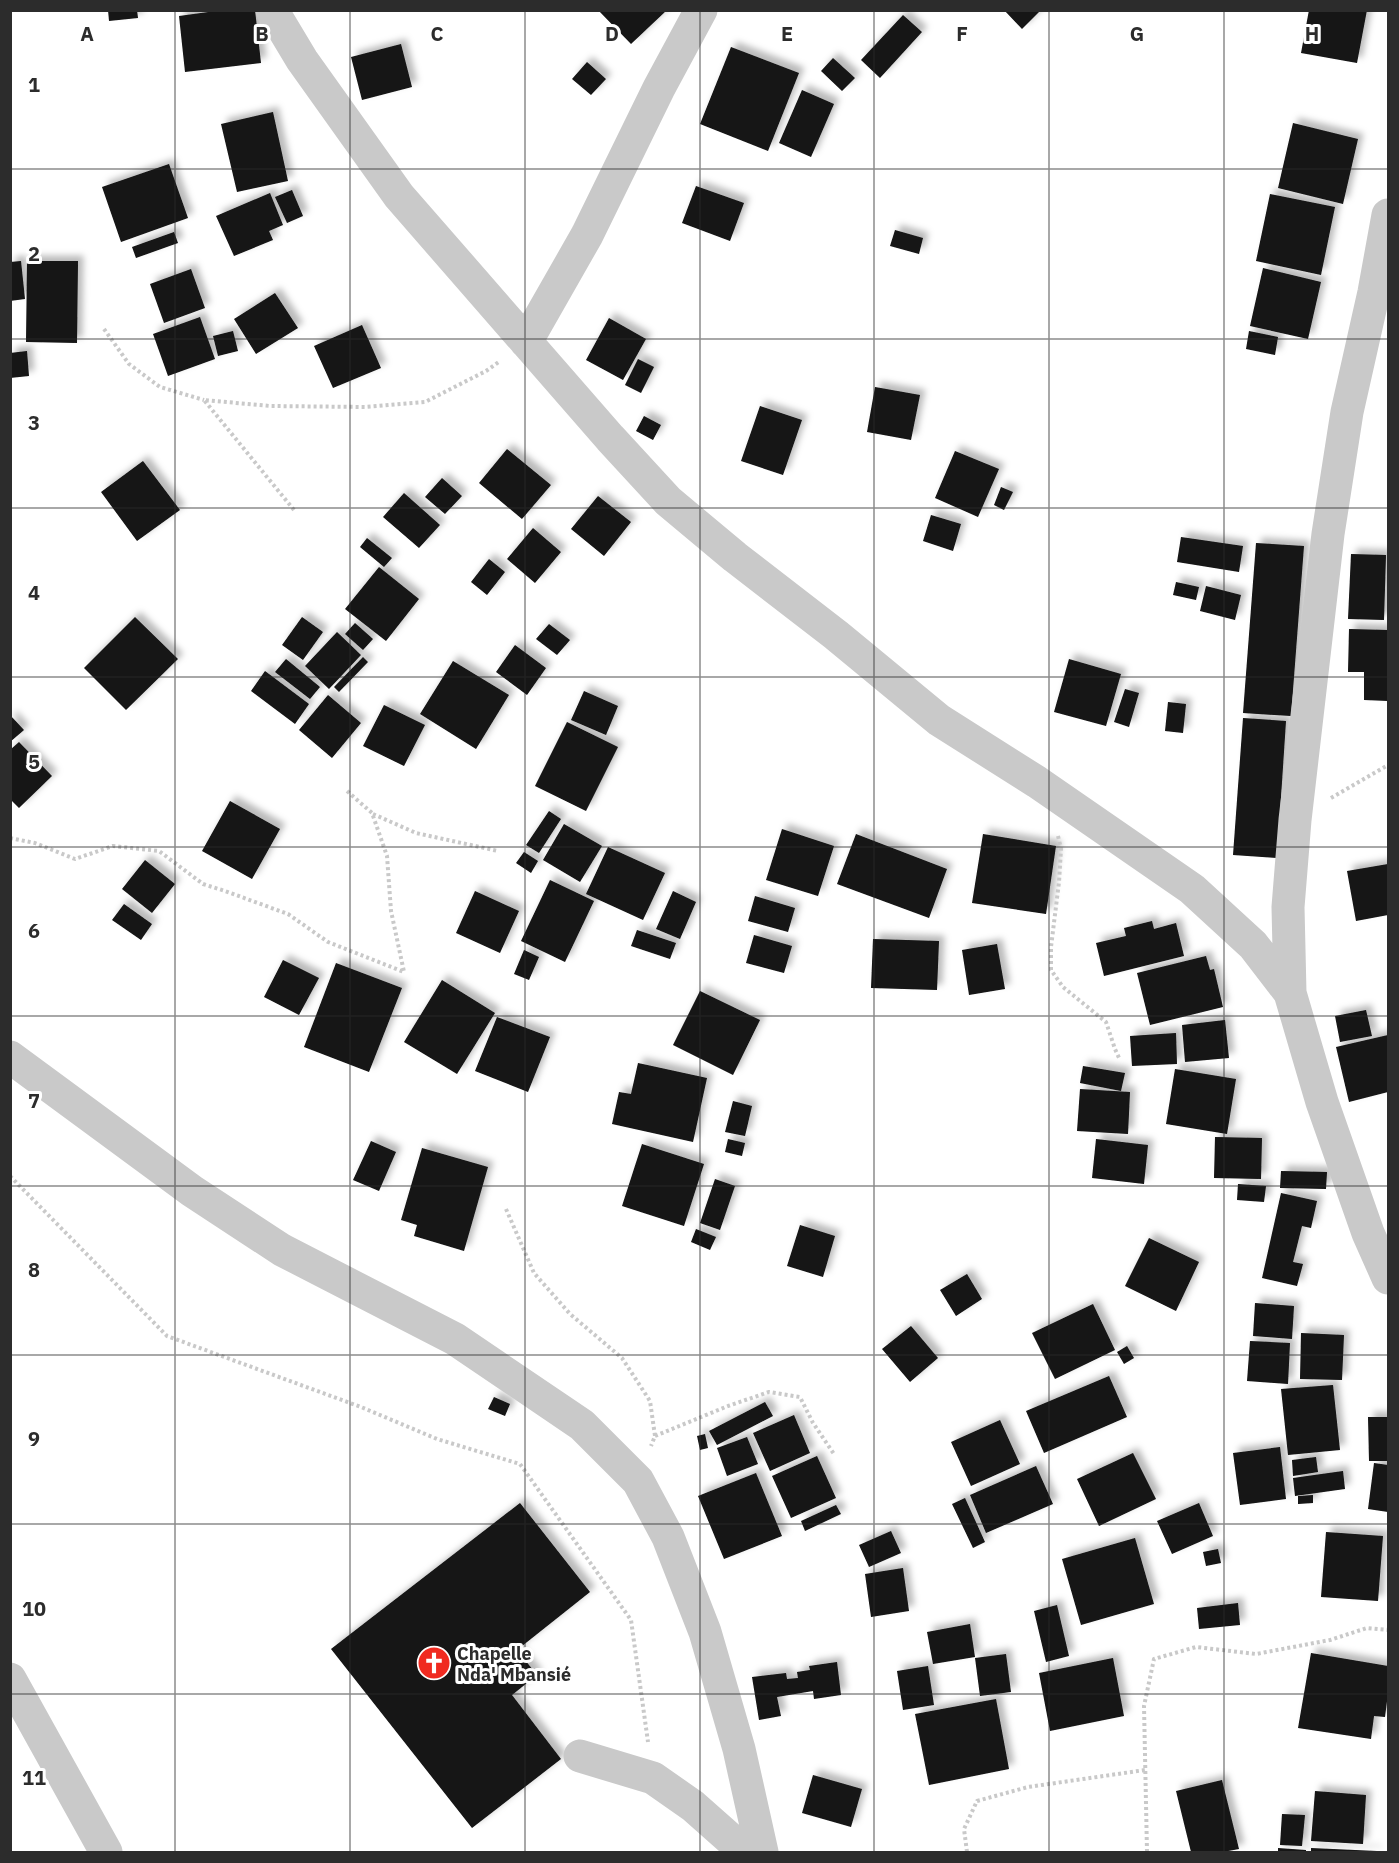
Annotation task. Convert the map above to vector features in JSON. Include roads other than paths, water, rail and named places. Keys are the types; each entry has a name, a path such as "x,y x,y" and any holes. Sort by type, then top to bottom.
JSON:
{"street":[{"path":"272,10 302,60 399,196 617,446 668,501 939,720 1037,782 1192,889 1253,945 1290,993"},
{"path":"526,342 587,235 659,88 701,10"},
{"path":"1389,215 1347,412 1332,512 1295,820 1288,907 1290,993 1322,1102 1368,1233 1389,1278"},
{"path":"10,1057 192,1191 272,1243 455,1339 582,1425 638,1481 668,1537 705,1632 739,1749 762,1852"},
{"path":"10,1679 106,1852"},
{"path":"580,1756 652,1778 693,1806 745,1852"}],"place":[{"name":"Chapelle Nda' Mbansié","path":"434,1663"}]}
